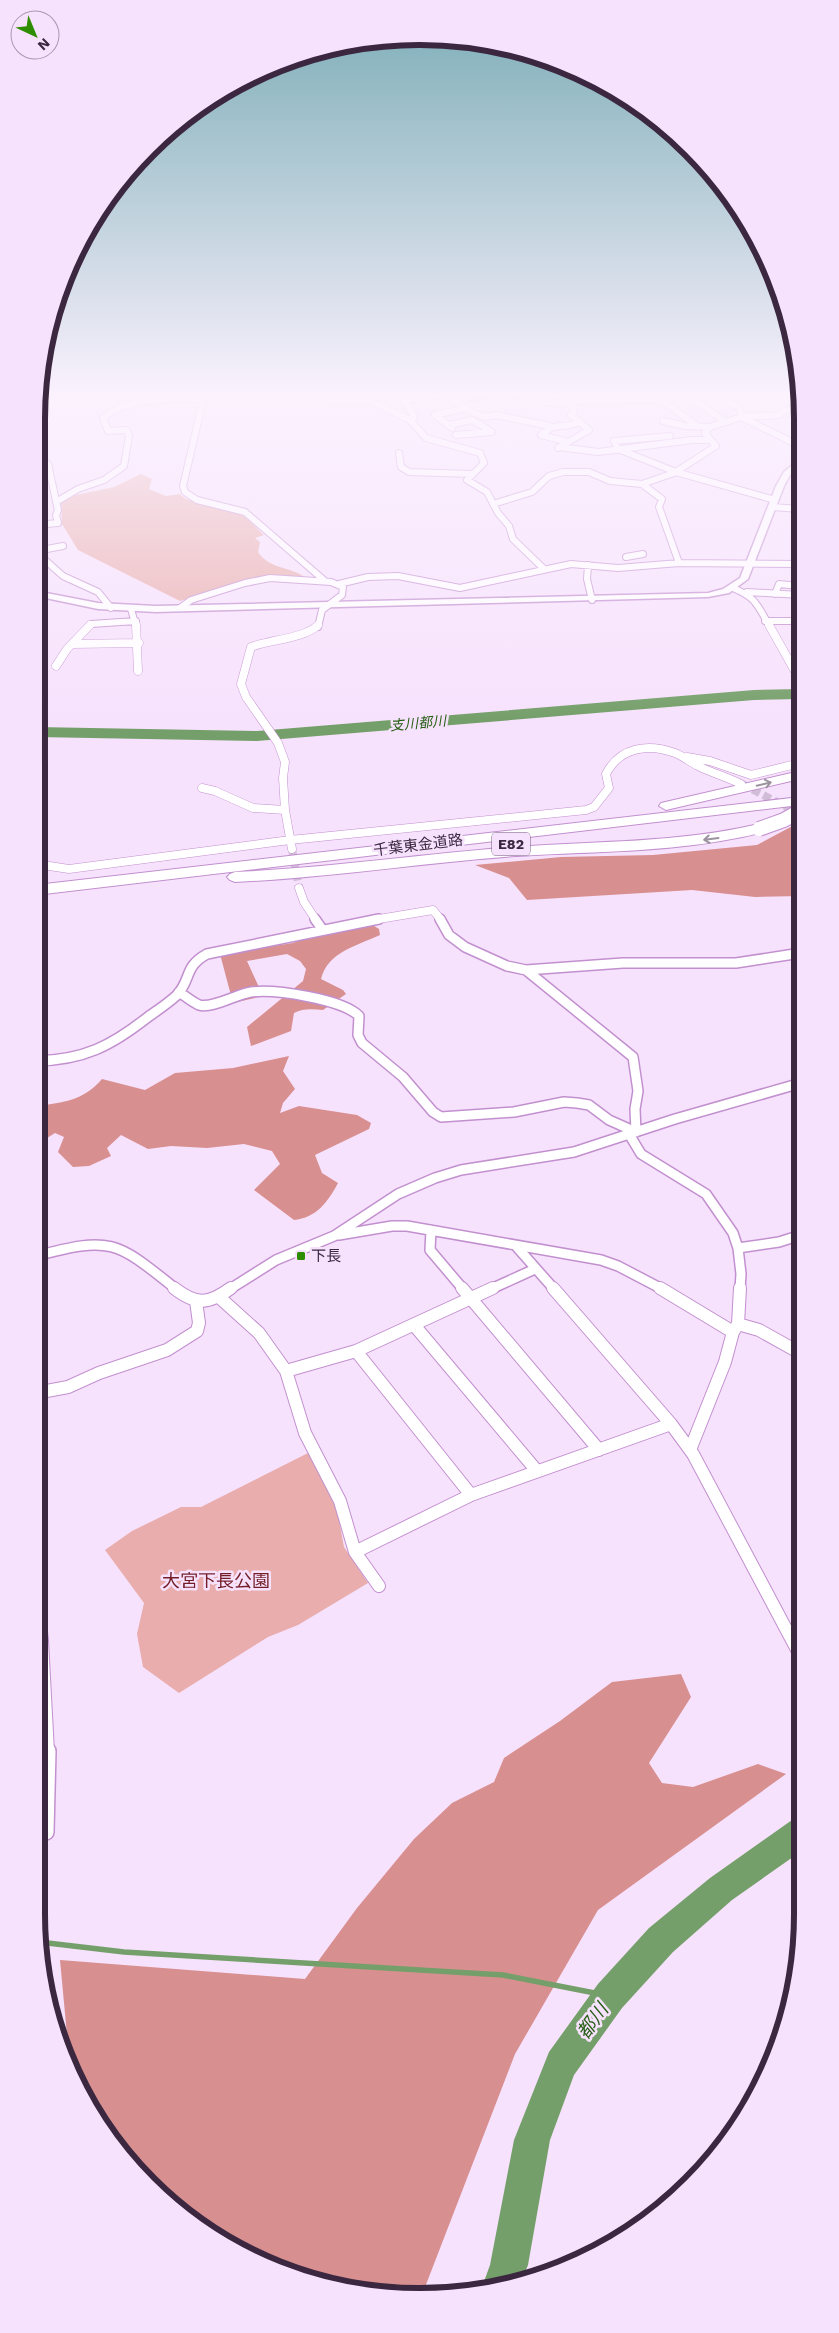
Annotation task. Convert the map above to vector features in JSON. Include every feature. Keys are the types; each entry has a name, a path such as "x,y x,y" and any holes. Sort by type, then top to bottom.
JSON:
{"highway":[{"path":"458,840 671,805 794,776"},
{"name":"千葉東金道路","path":"45,889 794,802"},
{"name":"E82","path":"45,897 794,811"},
{"name":"E82","path":"223,878 287,875 514,852 712,839 759,829 784,820 794,814"}],"street":[{"path":"45,524 58,523 56,502 59,501"},
{"path":"203,501 229,506 245,512 325,581"},
{"path":"491,501 509,526 513,539 544,569"},
{"path":"493,504 503,501"},
{"path":"661,501 660,507 678,563"},
{"path":"767,501 794,508"},
{"path":"45,595 74,603 130,609 592,600 692,597 717,594 733,588 744,579 774,503"},
{"path":"45,550 63,546"},
{"path":"634,567 629,557 643,554"},
{"path":"45,561 67,578 89,586 107,599 112,608"},
{"path":"339,584 366,576 383,575 417,578 444,587 460,588 571,564 634,567 678,563 794,564"},
{"path":"588,565 588,579 592,600"},
{"path":"180,608 190,600 255,580 283,578 325,581 344,587 344,591 322,610 318,627 311,631 258,643 248,652 242,688 278,743 285,762 283,778 285,810 291,844"},
{"path":"775,594 779,584 794,585"},
{"path":"733,588 754,599 794,670"},
{"path":"743,592 794,596"},
{"path":"130,609 136,621 139,643 138,671"},
{"path":"56,666 90,624 136,621"},
{"path":"766,621 794,621"},
{"path":"72,644 139,643"},
{"path":"45,865 69,869 586,810 594,807 609,788 606,774 608,767 622,752 642,747 666,750 741,784"},
{"path":"681,756 710,761 751,775 794,764"},
{"path":"202,788 215,790 232,800 254,809 285,810"},
{"path":"299,888 304,902 322,929"},
{"path":"45,1061 74,1059 96,1052 126,1035 179,992 188,969 194,961 207,954 301,936 322,929 420,911 433,910 438,915 449,935 464,947 507,966 526,970 623,963 736,963 794,954"},
{"path":"526,970 633,1057 638,1091 632,1133 641,1154 706,1194 733,1233 738,1248 740,1274 736,1328 725,1362 690,1450"},
{"path":"179,992 199,1005 220,1002 251,992 262,992 298,994 352,1009 359,1016 358,1035 362,1043 403,1077 433,1112 441,1118 514,1112 564,1102 577,1102 589,1105 609,1120 632,1133"},
{"path":"45,1254 76,1246 101,1244 111,1246 126,1253 182,1294 196,1301 212,1300 276,1260 334,1236 398,1194 435,1178 461,1170 549,1157 794,1085"},
{"path":"334,1236 392,1226 431,1230 516,1246 580,1255 618,1266 736,1328 759,1330 794,1350"},
{"path":"431,1230 430,1250 599,1450"},
{"path":"738,1248 780,1242 794,1237"},
{"path":"516,1246 671,1424 690,1450 794,1644"},
{"path":"286,1371 356,1351 535,1269"},
{"path":"219,1297 259,1333 286,1371 305,1433 340,1501 355,1552 379,1586"},
{"path":"45,1391 68,1387 99,1373 167,1350 197,1331 199,1323 196,1301"},
{"path":"414,1325 537,1471"},
{"path":"356,1351 471,1495"},
{"path":"355,1552 471,1495 671,1424"},
{"path":"45,1694 48,1747 46,1832"}],"green space":[{"path":"64,501 191,501 231,510 241,514 264,535 255,538 260,542 258,552 263,558 268,562 294,571 306,578 279,576 217,590 180,601 78,550 62,524 61,503"},
{"name":"大宮下長公園","path":"310,1452 335,1498 344,1547 368,1583 298,1625 268,1637 179,1693 143,1667 137,1634 144,1603 105,1550 132,1531 181,1507 201,1507"}],"shaded area":[{"path":"794,825 794,896 755,897 692,890 527,900 509,878 475,865 561,857 653,855 757,845"},
{"path":"371,924 379,929 380,935 336,956 330,962 321,979 343,990 346,994 323,1010 297,1011 294,1013 291,1031 251,1046 247,1027 303,981 306,969 300,961 287,954 247,961 263,996 233,1003 220,954 293,943 322,932"},
{"path":"289,1056 283,1071 295,1089 283,1103 280,1113 299,1106 357,1115 371,1123 369,1129 315,1155 322,1173 338,1183 325,1203 309,1216 294,1220 254,1190 280,1164 272,1151 244,1144 207,1148 171,1146 148,1149 121,1135 107,1148 111,1156 89,1166 73,1167 58,1152 64,1137 55,1133 45,1139 45,1105 81,1096 102,1079 145,1090 175,1073 233,1068"},
{"path":"681,1674 691,1697 649,1763 662,1783 693,1787 758,1764 786,1774 598,1910 515,2054 425,2288 371,2285 346,2281 299,2268 232,2238 192,2211 138,2160 108,2122 95,2101 68,2040 60,1960 305,1979 357,1908 414,1839 452,1803 494,1782 504,1758 560,1721 612,1682"}],"waterway":[{"name":"支川都川","path":"45,732 257,736 754,695 794,694"},
{"name":"都川","path":"504,2278 509,2265 532,2140 561,2064 610,1996 661,1940 721,1889 794,1837"},
{"path":"46,1943 124,1952 503,1975 610,1996"}],"tunnel":[{"path":"742,784 794,811"},
{"path":"292,849 299,888"}],"place":[{"name":"下長","path":"301,1256"}]}
